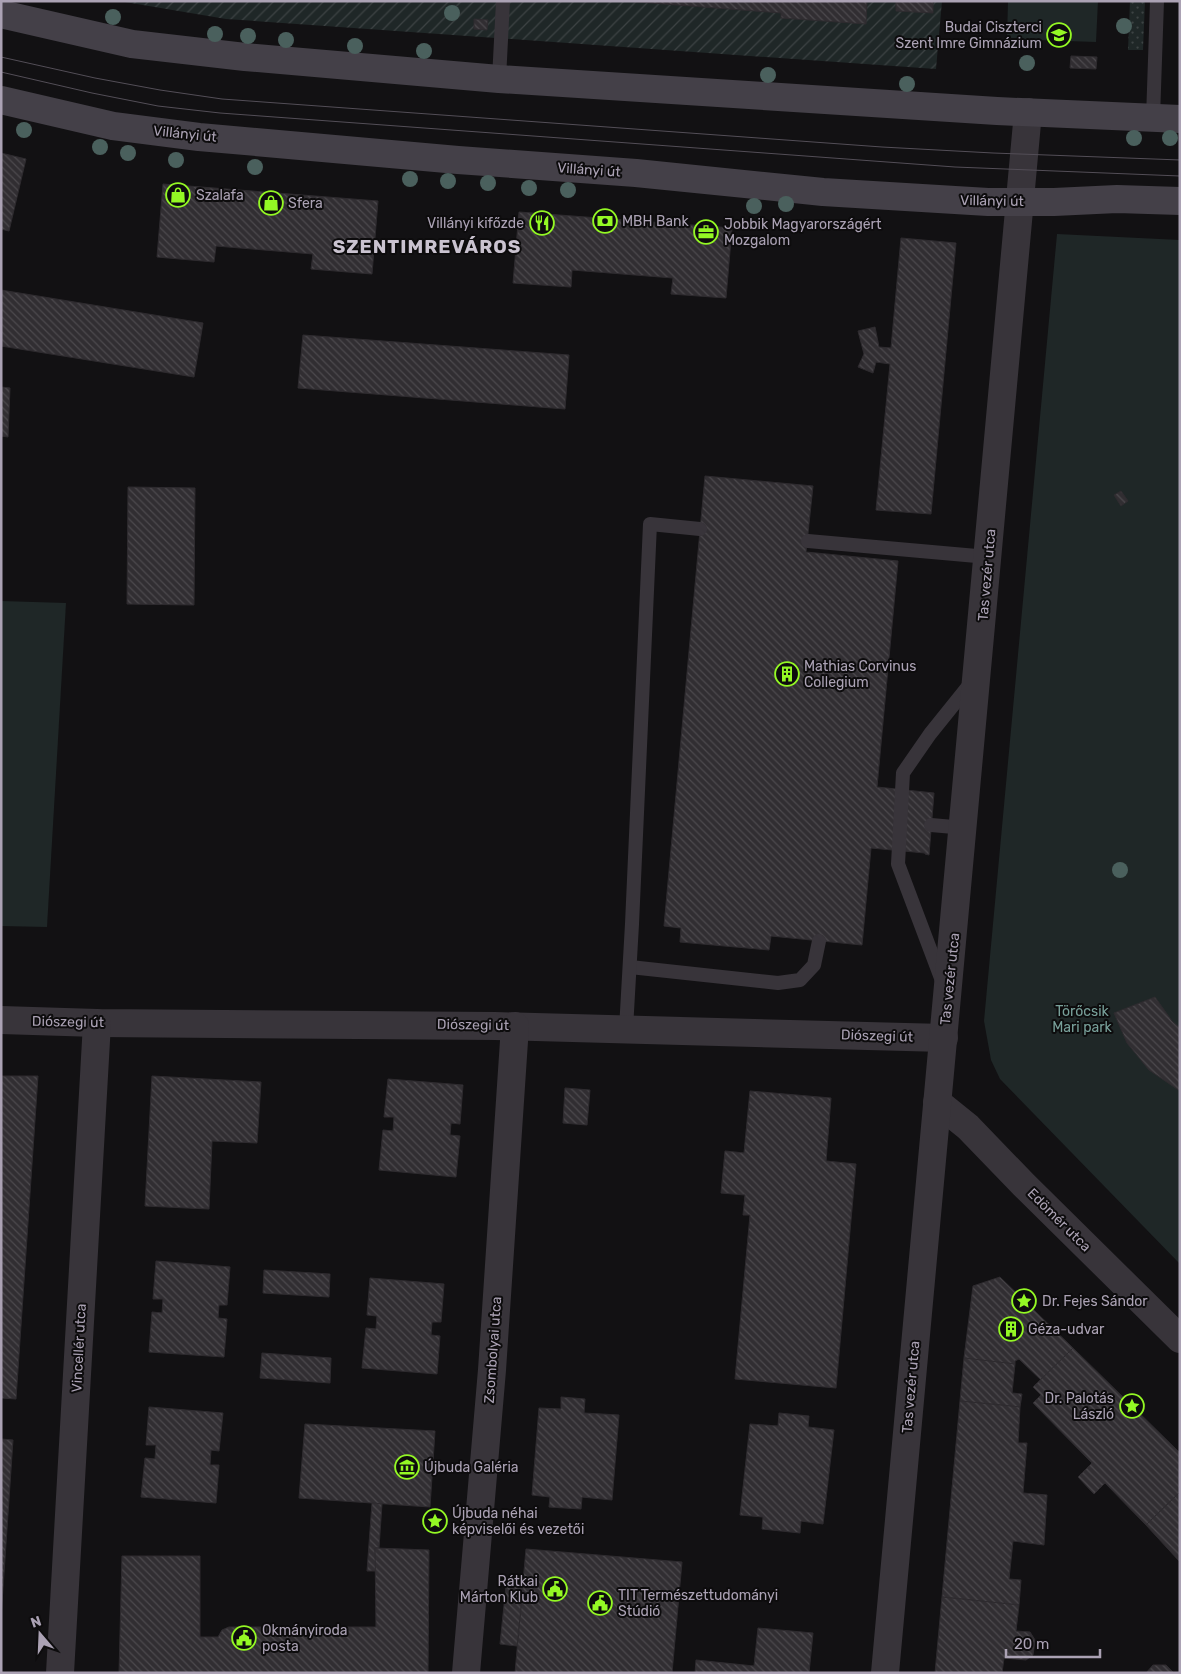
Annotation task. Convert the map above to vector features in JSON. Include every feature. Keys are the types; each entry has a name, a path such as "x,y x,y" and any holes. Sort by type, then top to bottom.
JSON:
{"street":[{"path":"1,14 132,44 245,57 499,79 1028,112 1180,119"},
{"name":"Villányi út","path":"1,100 113,126 199,137 824,192 988,202 1054,202 1117,198 1180,201"},
{"name":"Tas vezér utca","path":"885,1673 937,1102 965,828 1028,112"},
{"name":"Diószegi út","path":"1,1020 97,1023 515,1026 944,1038"},
{"name":"Vincellér utca","path":"60,1673 97,1023"},
{"name":"Zsombolyai utca","path":"466,1673 492,1370 515,1026"},
{"name":"Edömér utca","path":"937,1102 968,1127 1180,1340"}],"lane":[{"path":"499,79 503,1"},
{"path":"1153,118 1157,1"},
{"path":"626,1029 650,524 700,528"},
{"path":"808,541 988,557"},
{"path":"948,998 898,864 903,773 930,734 979,674"},
{"path":"931,825 965,828"},
{"path":"630,967 778,983 800,980 814,965 819,941"}],"green space":[{"path":"119,1 942,1 936,69 226,19"},
{"path":"1008,1 1098,1 1096,42 1007,39"},
{"path":"1130,1 1145,1 1143,50 1128,50"},
{"name":"Törőcsik Mari park","path":"1057,234 1180,240 1180,1264 1000,1079 991,1060 984,1021"},
{"path":"1,601 66,603 47,927 1,926"}],"building":[{"path":"625,1 867,1 866,24 781,18 781,13"},
{"path":"896,1 933,1 933,13 896,11"},
{"path":"474,19 488,20 487,30 474,29"},
{"path":"1071,56 1097,57 1096,69 1070,68"},
{"path":"1,153 26,159 9,231 1,229"},
{"path":"163,184 378,201 372,274 311,269 313,254 216,246 214,262 157,257"},
{"path":"519,212 732,228 726,298 671,294 673,278 572,270 571,287 513,283"},
{"path":"901,238 956,243 931,514 876,510 890,364 876,362 873,373 858,367 864,354 858,331 875,327 879,347 891,348"},
{"path":"1,290 203,323 194,377 1,346"},
{"path":"303,335 569,355 565,409 298,388"},
{"path":"1,387 10,388 8,437 1,436"},
{"name":"Mathias Corvinus Collegium","path":"705,476 813,486 806,552 898,561 877,787 934,793 929,855 925,853 871,848 862,945 771,936 769,950 680,942 681,928 664,926"},
{"path":"128,487 195,488 194,605 127,604"},
{"path":"1121,491 1128,501 1121,506 1114,495"},
{"path":"1155,997 1172,1021 1180,1028 1180,1091 1149,1070 1127,1043 1114,1013"},
{"path":"1,1076 38,1076 16,1399 1,1398"},
{"path":"152,1076 261,1082 257,1143 212,1141 209,1209 145,1206"},
{"path":"388,1079 463,1085 460,1124 451,1123 450,1135 460,1136 456,1177 379,1170 383,1130 393,1131 394,1117 384,1117"},
{"path":"565,1088 590,1090 587,1125 563,1123"},
{"path":"750,1091 831,1098 826,1161 856,1164 836,1388 735,1379 750,1215 743,1215 745,1195 721,1193 725,1151 744,1153"},
{"path":"156,1261 230,1267 227,1305 219,1305 218,1318 227,1319 224,1357 149,1352 152,1312 162,1313 163,1299 153,1299"},
{"path":"264,1270 330,1274 329,1297 263,1293"},
{"name":"Géza-udvar","path":"1000,1277 1073,1348 1041,1380 1019,1359 1015,1361 1015,1364 964,1358 973,1286"},
{"path":"370,1278 444,1284 441,1322 432,1322 431,1335 440,1336 437,1374 362,1368 366,1328 376,1329 377,1316 367,1315"},
{"path":"1073,1348 1180,1453 1180,1492 1146,1525 1105,1483 1094,1494 1078,1477 1092,1463 1033,1403 1041,1395 1033,1387"},
{"path":"262,1353 331,1358 330,1383 260,1378"},
{"path":"964,1358 1015,1364 1012,1393 1022,1394 1020,1407 960,1401"},
{"path":"561,1397 585,1399 584,1413 619,1415 612,1500 582,1497 581,1509 549,1507 550,1497 532,1495 539,1408 561,1409"},
{"path":"960,1401 1020,1407 1018,1443 1027,1443 1023,1493 1047,1495 1044,1545 1013,1541 1009,1579 1021,1580 1019,1605 942,1597"},
{"path":"149,1407 223,1413 219,1451 211,1450 210,1465 219,1465 216,1503 141,1497 145,1458 155,1459 156,1445 146,1445"},
{"path":"779,1413 809,1416 808,1427 834,1430 823,1524 801,1521 800,1533 762,1529 763,1517 740,1515 750,1424 778,1426"},
{"path":"305,1424 435,1431 430,1507 299,1498"},
{"path":"1,1439 13,1440 1,1618"},
{"path":"1180,1492 1180,1562 1146,1525"},
{"path":"372,1503 382,1504 379,1548 375,1548 376,1571 367,1571"},
{"path":"375,1548 429,1550 428,1673 119,1673 122,1556 200,1556 200,1637 218,1637 222,1630 229,1627 376,1627"},
{"name":"TIT Természettudományi Stúdió","path":"526,1549 682,1562 672,1673 515,1673"},
{"path":"506,1586 523,1587 517,1646 500,1644"},
{"path":"942,1597 1019,1605 1016,1631 1030,1632 1035,1640 1033,1655 1026,1660 1004,1658 1002,1673 935,1673"},
{"path":"758,1628 813,1633 809,1673 695,1673 696,1660 754,1666"},
{"path":"1153,1665 1166,1665 1174,1673 1146,1673"}],"tram line":[{"path":"1,57 95,78 222,99 882,147 1180,160"},
{"path":"1,72 158,106 220,113 955,167 1180,176"}],"place":[{"name":"Budai Ciszterci Szent Imre Gimnázium","path":"1059,35"},
{"name":"Szalafa","path":"178,195"},
{"name":"Sfera","path":"271,203"},
{"name":"MBH Bank","path":"605,221"},
{"name":"Villányi kifőzde","path":"542,223"},
{"name":"Jobbik Magyarországért Mozgalom","path":"706,232"},
{"name":"Mathias Corvinus Collegium","path":"787,674"},
{"name":"Dr. Fejes Sándor","path":"1024,1301"},
{"name":"Géza-udvar","path":"1011,1329"},
{"name":"Dr. Palotás László","path":"1132,1406"},
{"name":"Újbuda Galéria","path":"407,1467"},
{"name":"Újbuda néhai képviselői és vezetői","path":"435,1521"},
{"name":"Rátkai Márton Klub","path":"555,1589"},
{"name":"TIT Természettudományi Stúdió","path":"600,1603"},
{"name":"Okmányiroda posta","path":"244,1638"}],"district":[{"name":"SZENTIMREVÁROS","path":"427,246"}]}
